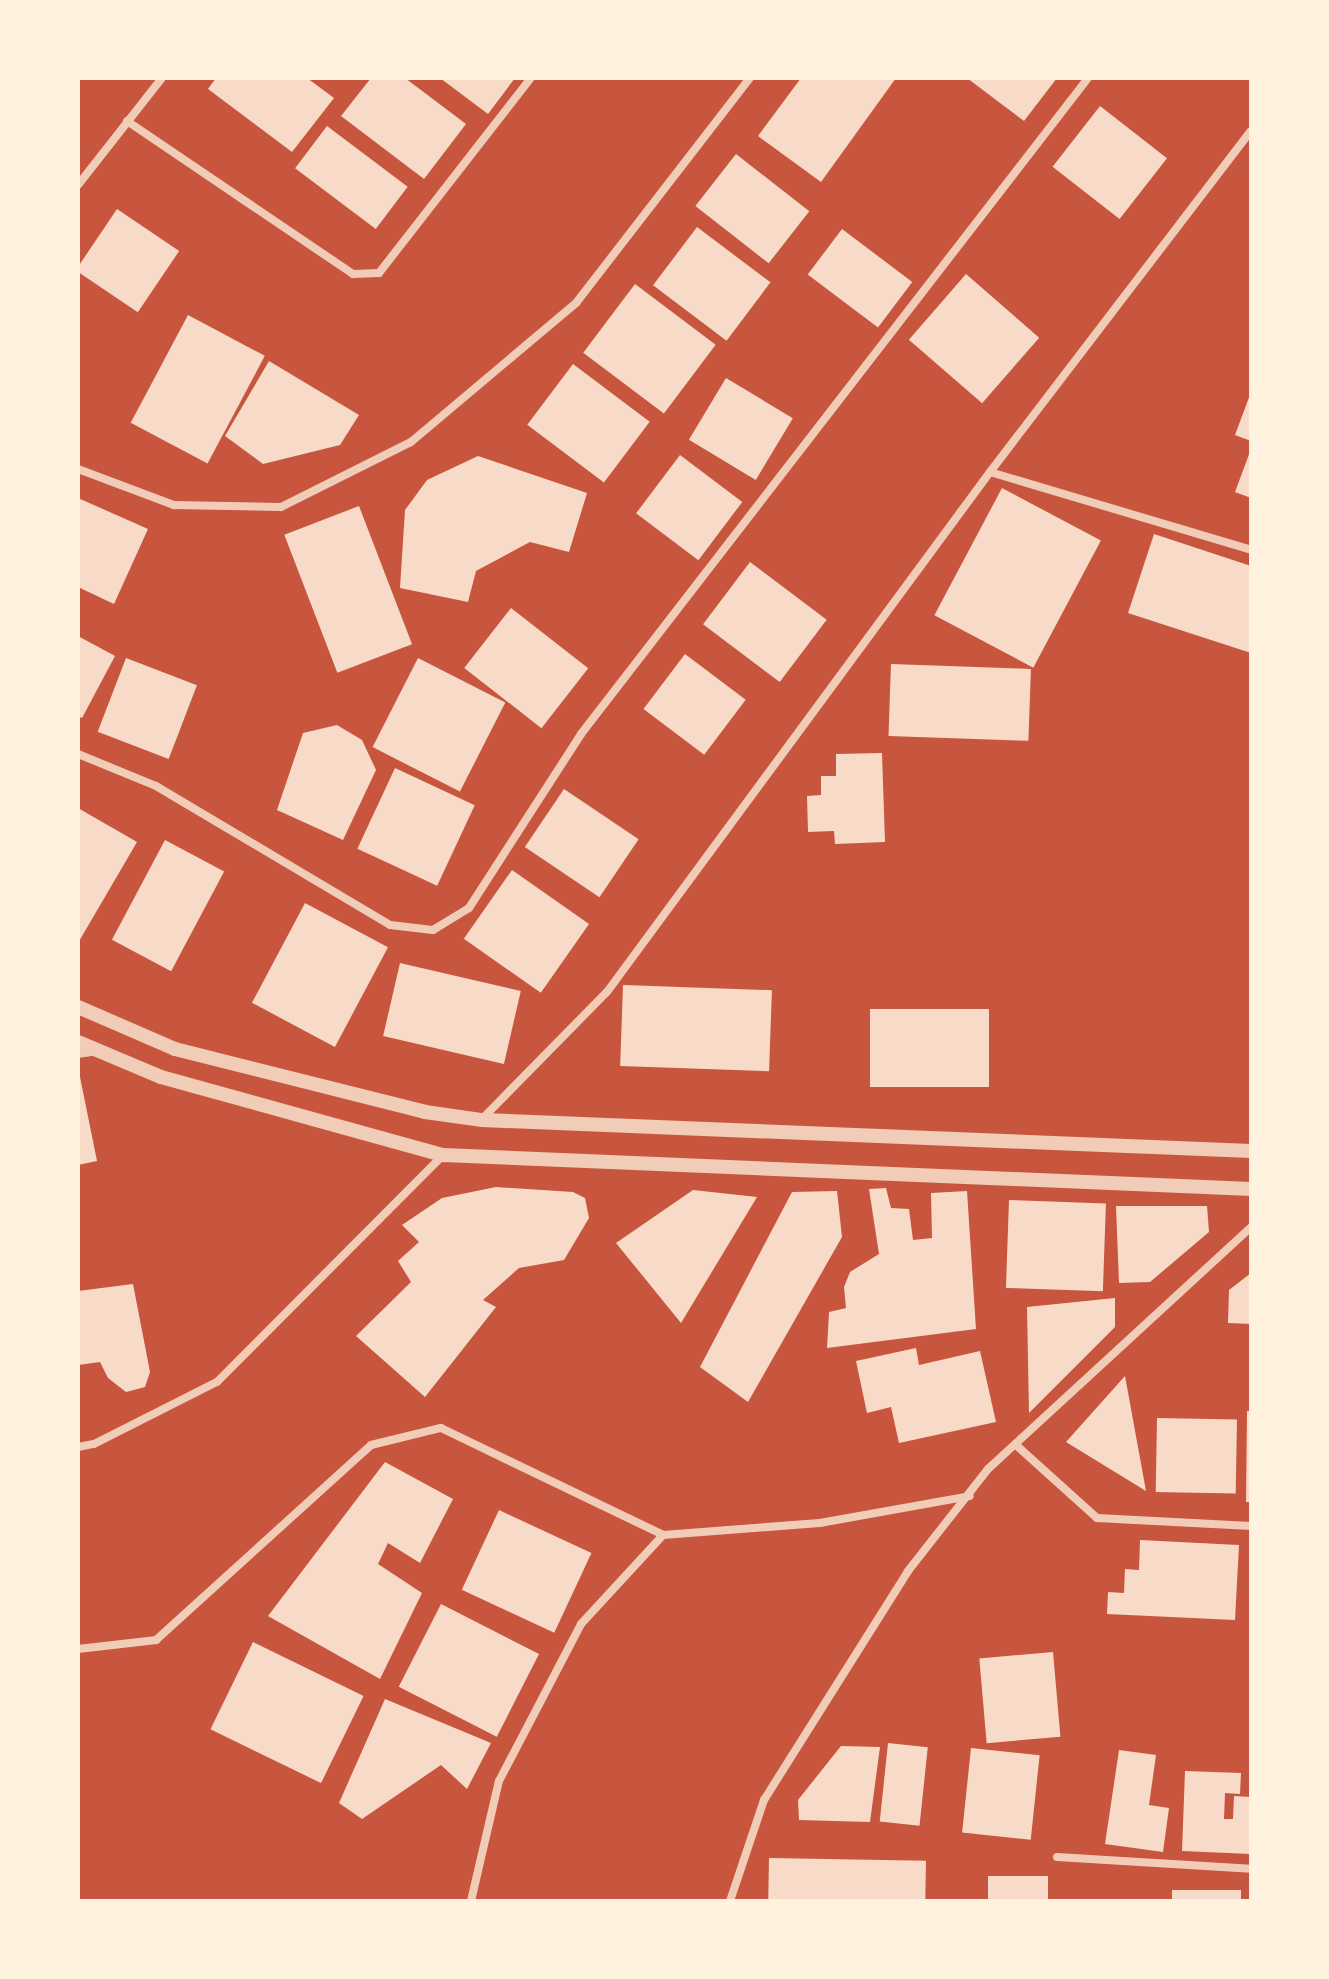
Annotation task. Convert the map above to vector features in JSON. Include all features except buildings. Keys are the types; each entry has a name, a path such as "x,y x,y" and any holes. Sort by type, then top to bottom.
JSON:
{"street":[{"path":"78,185 162,78"},
{"path":"127,121 353,274 379,273 531,78"},
{"path":"78,469 174,505 281,507 411,442 576,303 750,78"},
{"path":"78,754 156,786 390,925 433,930 469,908 581,734 1088,78"},
{"path":"482,1120 607,992 990,472 1251,131"},
{"path":"990,472 1251,550"},
{"path":"78,1007 175,1049 425,1112 482,1120 1251,1151"},
{"path":"78,1042 161,1077 443,1155 1251,1189"},
{"path":"78,1054 97,1051"},
{"path":"78,1447 94,1444 217,1382 443,1155"},
{"path":"730,1901 764,1800 908,1571 970,1496 988,1469 1251,1227"},
{"path":"78,1649 156,1640 371,1445 441,1428 663,1535 820,1523 970,1496"},
{"path":"1016,1445 1097,1518 1251,1526"},
{"path":"471,1901 499,1781 581,1624 663,1535"},
{"path":"1057,1857 1251,1869"}]}
